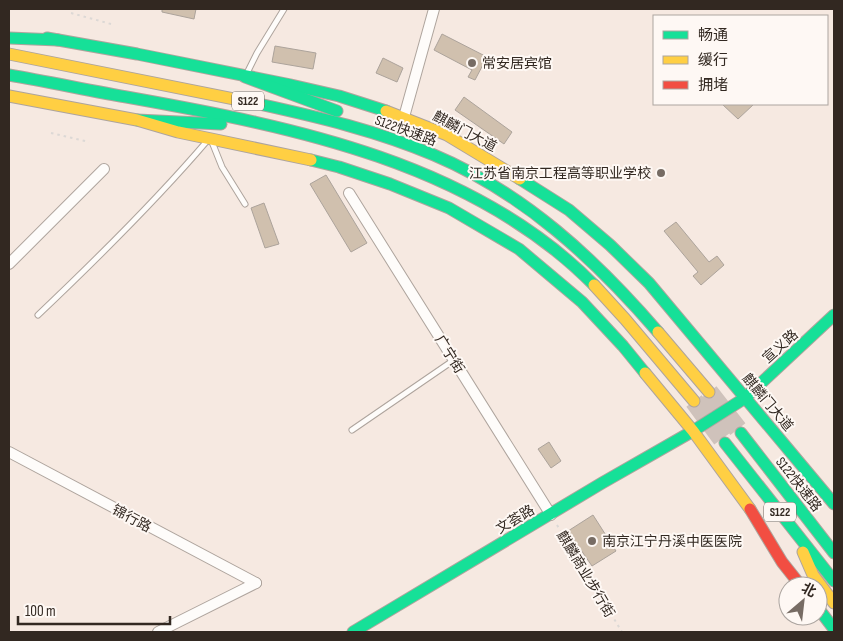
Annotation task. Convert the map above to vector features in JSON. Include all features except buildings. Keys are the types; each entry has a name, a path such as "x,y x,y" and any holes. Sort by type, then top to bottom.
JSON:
{"main road":[{"name":"麒麟门大道","path":"9,30 245,77 291,84 330,94 404,117 447,135 474,150 569,210 610,245 649,283 834,504"},
{"path":"9,38 58,40"},
{"name":"S122快速路","path":"9,54 154,82 336,121 406,144 462,168 551,225 583,252 625,295 709,392"},
{"name":"S122","path":"9,75 275,127 343,145 441,180 522,226 547,243 572,264 617,308 694,400"},
{"path":"245,77 337,111 406,144"},
{"path":"9,96 137,120 178,132 284,154 356,172 449,208 520,249 582,302 623,346 693,431 753,512 782,562 793,576"},
{"path":"137,120 275,127"},
{"name":"宣义路","path":"693,431 745,398 834,315"},
{"name":"文荟路","path":"353,632 602,483 693,431"},
{"name":"S122快速路","path":"741,433 834,553"},
{"name":"S122","path":"725,443 834,581"},
{"path":"790,524 813,575 834,603"},
{"path":"811,524 834,542"}],"street":[{"path":"404,117 434,9"},
{"path":"9,264 104,169"},
{"name":"广宁街","path":"349,193 551,515"},
{"name":"锦行路","path":"9,452 256,583 158,632"}],"lane":[{"path":"245,77 257,53 284,9"},
{"path":"38,315 168,187 210,139 222,167 244,204"},
{"path":"352,430 454,360"}],"path":[{"path":"71,13 111,24"},
{"path":"51,132 89,142"},
{"name":"麒麟商业步行街","path":"551,515 622,632"}],"tunnel":[{"path":"709,392 741,433"},
{"path":"694,401 725,443"}],"traffic: fast":[{"path":"9,38 58,40"},
{"path":"47,38 291,85 339,96 386,111"},
{"path":"9,75 256,122 318,138 379,157 438,180 494,208 546,243 594,285"},
{"path":"245,77 337,111"},
{"path":"259,104 326,120 413,146 467,171 498,188 528,208 583,254 658,332"},
{"path":"137,120 221,124"},
{"path":"311,160 390,184 449,208 519,249 582,302 645,373"},
{"path":"520,179 569,210 610,245 649,283 834,504"},
{"path":"353,632 602,483 693,431 745,398 834,315"},
{"path":"741,433 834,553"},
{"path":"725,443 834,581"},
{"path":"828,621 834,629"}],"traffic: slow":[{"path":"9,54 259,104"},
{"path":"9,96 137,120 178,132 311,160"},
{"path":"386,111 447,135 520,179"},
{"path":"594,285 694,401"},
{"path":"658,332 709,392"},
{"path":"645,373 693,431 750,509"},
{"path":"803,552 813,575 834,603"}],"traffic: jam":[{"path":"750,509 782,562 793,576"}],"place":[{"name":"常安居宾馆","path":"472,63"},
{"name":"江苏省南京工程高等职业学校","path":"661,173"},
{"name":"南京江宁丹溪中医医院","path":"592,541"}]}
